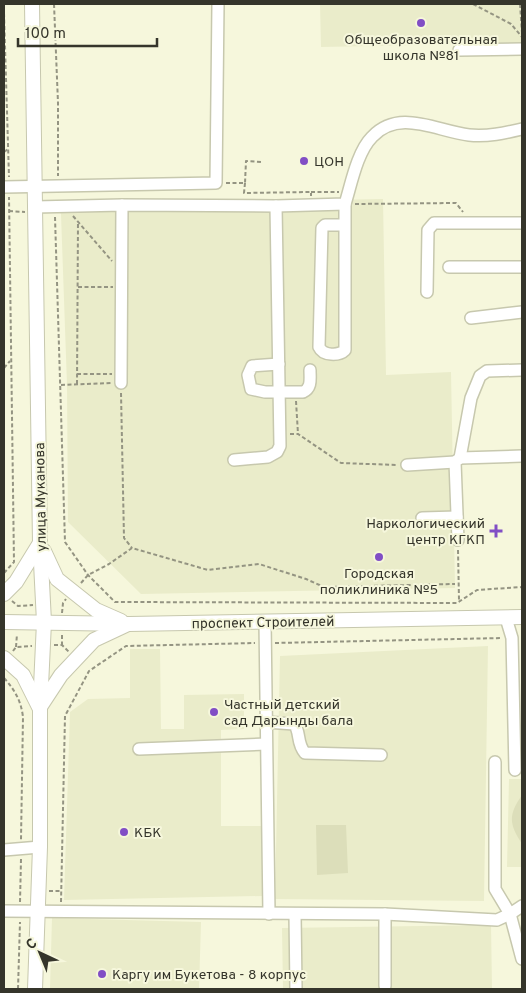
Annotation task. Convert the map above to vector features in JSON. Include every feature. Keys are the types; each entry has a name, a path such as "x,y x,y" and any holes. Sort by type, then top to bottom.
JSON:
{"main road":[{"name":"улица Муканова","path":"32,4 40,543 44,622 40,708 40,847 36,989"},
{"path":"40,543 57,579 96,610 129,624"},
{"path":"4,594 16,582 40,543"},
{"name":"проспект Строителей","path":"4,622 129,624 522,617"},
{"path":"40,708 60,675 94,640 129,624"},
{"path":"4,658 23,675 40,708"}],"street":[{"path":"6,187 216,183 218,4"},
{"path":"459,50 522,48"},
{"path":"345,225 325,225 322,228 319,347 320,351 324,353 338,354 345,350 345,225 345,204 356,164 371,138 390,124 404,122 471,136 501,134 522,129"},
{"path":"35,207 345,204"},
{"path":"121,378 122,205"},
{"path":"234,460 268,457 277,452 280,446 276,206"},
{"path":"427,292 428,230 434,222 522,223"},
{"path":"449,267 522,267"},
{"path":"471,318 522,312"},
{"path":"279,364 252,366 248,375 249,386 254,391 302,392 308,390 310,385 310,370"},
{"path":"458,540 457,460 471,398 480,376 487,372 522,370"},
{"path":"407,465 522,456"},
{"path":"422,518 457,517"},
{"path":"506,618 512,638 515,770"},
{"path":"265,622 269,914"},
{"path":"266,722 294,724 297,727 300,746 305,753 381,755"},
{"path":"139,748 266,744"},
{"path":"495,762 495,889 510,914 522,959"},
{"path":"4,850 40,847"},
{"path":"4,912 385,914 497,920 522,906"},
{"path":"295,914 296,989"},
{"path":"385,914 385,986"}],"path":[{"path":"54,4 58,103 58,186"},
{"path":"473,4 511,24 522,35"},
{"path":"520,4 522,35"},
{"path":"4,12 8,149 6,187 14,562 4,573"},
{"path":"4,152 8,149"},
{"path":"262,162 246,161 244,193 349,192"},
{"path":"216,183 245,183"},
{"path":"311,192 312,205"},
{"path":"345,204 456,203 470,222"},
{"path":"122,272 78,222 61,206 54,214 65,542 88,574 115,602 457,603 477,590 522,588"},
{"path":"77,384 78,222"},
{"path":"78,287 122,287"},
{"path":"4,368 10,361"},
{"path":"77,374 121,378"},
{"path":"61,385 121,378"},
{"path":"121,378 124,538 132,548 208,570 259,564 306,579 324,587 455,584"},
{"path":"295,392 298,434 341,463 407,465"},
{"path":"458,540 459,602"},
{"path":"62,645 63,603 88,574 109,564 132,548"},
{"path":"61,912 66,716 89,671 126,646 512,638"},
{"path":"4,678 21,703 23,717 18,989"}],"shaded area":[{"name":"Общеобразовательная школа №81","path":"320,4 522,4 522,43 321,47"},
{"path":"383,199 386,375 451,372 455,588 141,594 68,522 67,385 61,214 58,205"},
{"path":"488,646 484,901 275,899 280,656"},
{"path":"130,649 160,649 161,729 184,729 184,695 244,694 244,729 221,730 221,826 262,826 262,896 64,900 70,712 88,699 130,698"},
{"path":"509,779 522,779 522,867 507,867"},
{"path":"522,795 522,844 513,825 512,814"},
{"path":"316,825 346,825 348,873 317,875"},
{"path":"52,918 201,922 199,989 50,989"},
{"path":"491,925 492,989 283,989 282,928"}],"place":[{"name":"Общеобразовательная школа №81","path":"421,23"},
{"name":"ЦОН","path":"304,161"},
{"name":"Наркологический центр КГКП","path":"496,531"},
{"name":"Городская поликлиника №5","path":"379,557"},
{"name":"Частный детский сад Дарынды бала","path":"214,712"},
{"name":"КБК","path":"124,832"},
{"name":"Каргу им Букетова - 8 корпус","path":"102,974"}]}
